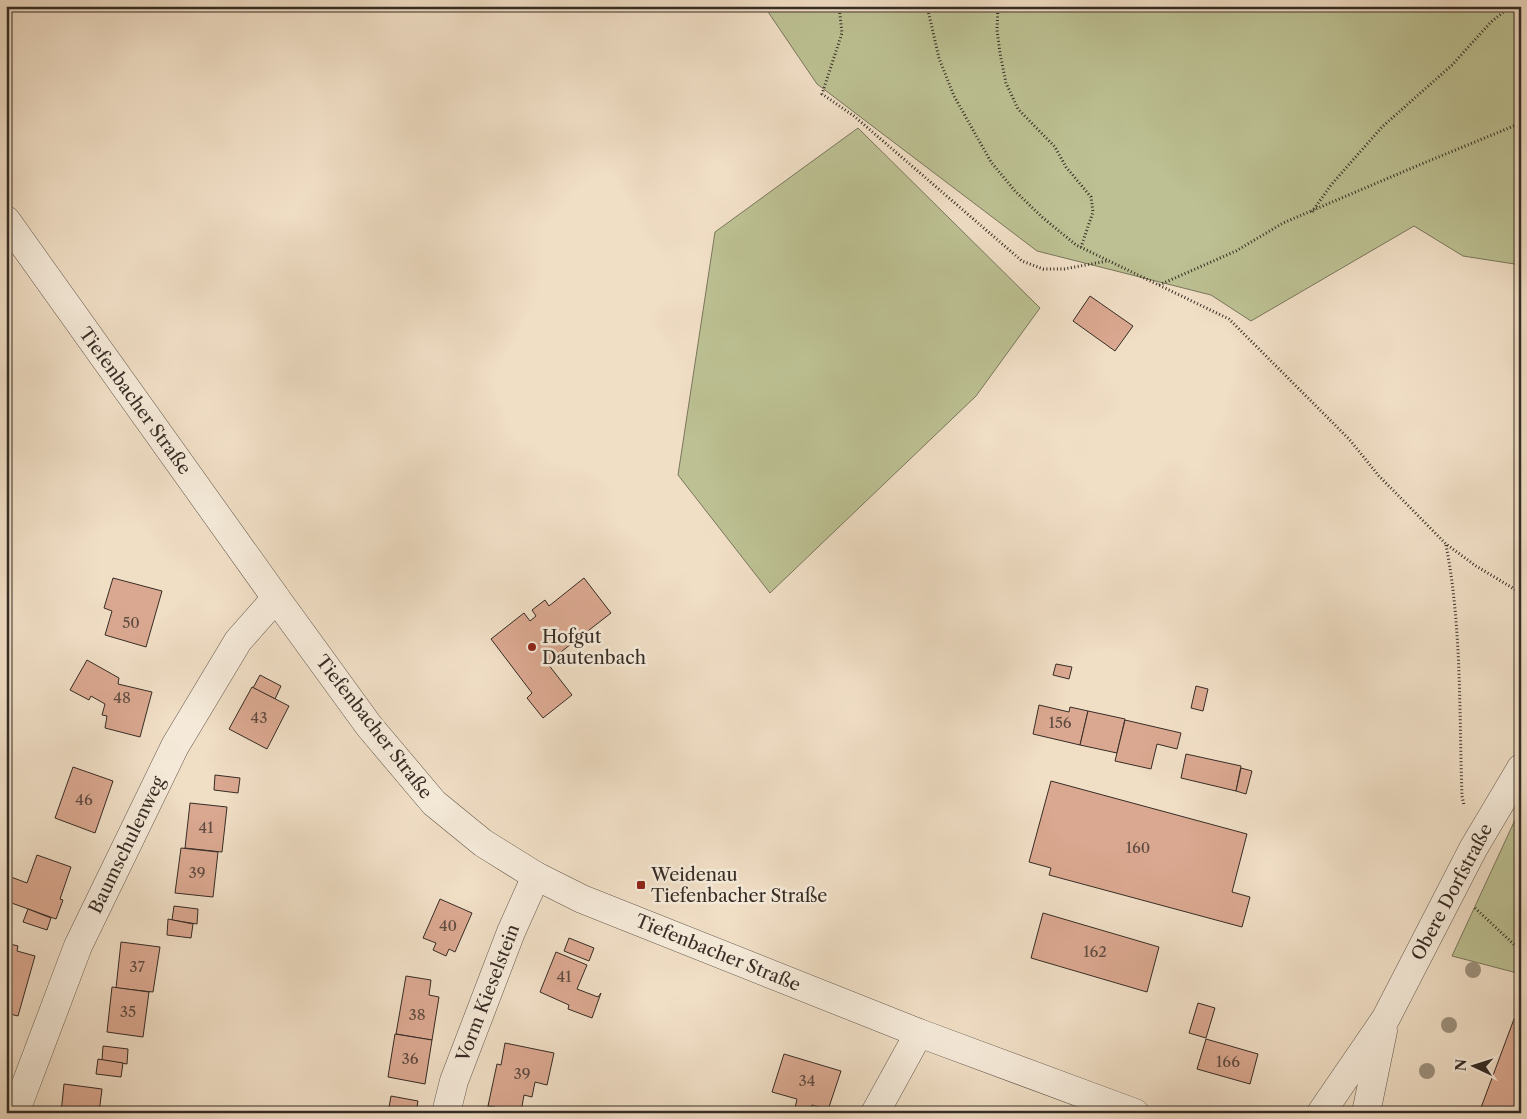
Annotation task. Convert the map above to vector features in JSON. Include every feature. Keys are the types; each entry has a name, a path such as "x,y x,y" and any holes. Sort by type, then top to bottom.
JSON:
{"street":[{"name":"Tiefenbacher Straße","path":"6,220 369,726 434,803 483,843 536,876 582,899 919,1033 1135,1113"},
{"name":"Baumschulenweg","path":"15,1113 78,946 175,746 238,641 276,598"},
{"name":"Obere Dorfstraße","path":"1321,1113 1386,1018 1473,849 1521,768"},
{"name":"Vorm Kieselstein","path":"446,1113 454,1081 511,932 536,876"},
{"name":"Obere Dorfstraße","path":"1366,1113 1386,1018"},
{"path":"875,1113 919,1033"}],"path":[{"path":"839,6 842,33 822,94 854,116 1022,261 1043,269 1064,269 1108,260"},
{"path":"927,6 939,58 954,96 991,162 1015,191 1042,217 1081,247 1229,319 1349,439 1379,476 1446,544 1476,566 1521,593"},
{"path":"998,6 997,30 1000,53 1006,83 1018,109 1055,147 1066,166 1091,197 1093,212 1081,247"},
{"path":"1312,212 1331,185 1382,127 1452,65 1492,22 1511,6"},
{"path":"1158,285 1236,251 1283,223 1521,123"},
{"path":"1446,544 1452,572 1456,613 1462,796 1473,849"},
{"path":"1453,887 1521,951"}],"green space":[{"path":"764,6 1521,6 1521,265 1463,256 1414,226 1251,321 1211,295 1037,251 817,84"},
{"path":"858,128 1040,308 976,396 770,593 678,475 715,232"},
{"path":"1521,807 1521,974 1452,956"}],"building":[{"path":"1090,296 1133,326 1115,351 1073,321"},
{"path":"113,578 162,591 146,647 105,635 112,611 104,608"},
{"name":"Hofgut Dautenbach","path":"584,578 611,613 548,664 572,695 543,718 527,698 532,693 491,639 524,613 530,621 536,616 532,610 545,600 549,606"},
{"path":"87,660 119,678 118,684 152,692 140,737 105,728 107,716 102,715 105,704 91,696 89,700 70,690"},
{"path":"1056,664 1072,667 1069,679 1053,675"},
{"path":"260,675 281,686 275,699 253,688"},
{"path":"1196,686 1208,689 1203,711 1191,708"},
{"path":"252,687 289,706 267,749 229,729"},
{"path":"1039,705 1069,712 1070,707 1088,711 1080,745 1033,734"},
{"path":"1088,711 1125,719 1117,753 1080,745"},
{"path":"1125,720 1181,733 1177,749 1157,744 1151,769 1115,761"},
{"path":"1186,754 1241,766 1236,791 1181,778"},
{"path":"73,767 113,781 95,833 55,818"},
{"path":"1241,768 1252,771 1246,794 1236,791"},
{"path":"215,775 240,778 238,793 214,790"},
{"path":"1051,781 1247,834 1232,892 1250,897 1242,927 1049,875 1051,868 1029,862"},
{"path":"190,803 227,807 222,852 185,848"},
{"path":"181,848 218,852 213,897 175,893"},
{"path":"37,855 71,867 60,899 63,900 56,919 6,901 6,889 11,877 27,883"},
{"path":"440,899 472,913 455,952 449,949 446,956 433,950 436,943 423,938"},
{"path":"174,906 198,909 197,924 172,920"},
{"path":"28,909 51,918 47,930 23,922"},
{"path":"1043,913 1159,947 1147,992 1031,958"},
{"path":"168,919 193,924 191,938 167,935"},
{"path":"569,938 594,948 589,961 564,951"},
{"path":"121,942 160,947 153,992 116,988"},
{"path":"6,943 18,946 17,951 35,956 18,1016 6,1013"},
{"path":"556,952 587,965 577,989 598,997 601,993 592,1018 568,1009 569,1005 540,992"},
{"path":"406,976 431,980 429,995 439,997 432,1040 396,1034"},
{"path":"112,987 149,992 143,1037 107,1032"},
{"path":"1198,1003 1215,1008 1206,1038 1189,1033"},
{"path":"1514,1019 1521,1022 1521,1113 1479,1113"},
{"path":"395,1034 432,1040 425,1084 388,1077"},
{"path":"1206,1039 1258,1054 1250,1084 1197,1069"},
{"path":"505,1043 554,1053 547,1085 535,1082 532,1097 524,1095 521,1112 488,1106 497,1064 501,1065"},
{"path":"103,1046 128,1049 127,1064 102,1060"},
{"path":"784,1054 841,1071 828,1110 812,1105 810,1112 795,1108 797,1099 772,1092"},
{"path":"98,1059 123,1063 121,1077 96,1074"},
{"path":"64,1084 102,1089 99,1113 61,1113"},
{"path":"391,1096 418,1101 416,1113 388,1113"},
{"path":"488,1106 521,1112 522,1112 486,1113"}],"place":[{"name":"Hofgut Dautenbach","path":"532,647"},
{"name":"Weidenau Tiefenbacher Straße","path":"641,885"}]}
